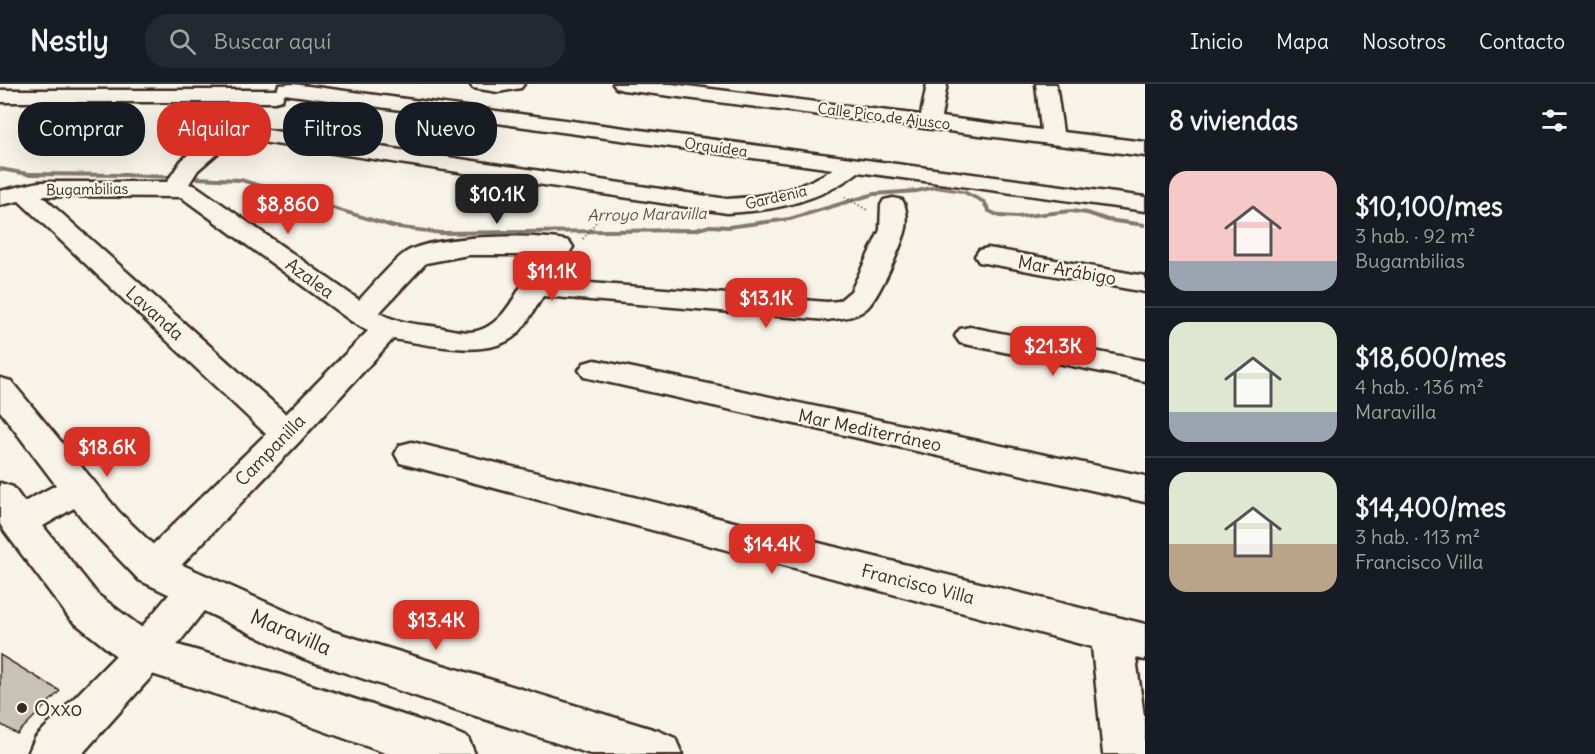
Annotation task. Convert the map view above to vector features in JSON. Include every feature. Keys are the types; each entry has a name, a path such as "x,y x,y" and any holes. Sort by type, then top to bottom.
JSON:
{"street":[{"path":"480,84 498,86 514,84"},
{"name":"Calle Pico de Ajusco","path":"623,84 825,100 930,122 1145,149"},
{"path":"930,122 937,84"},
{"path":"1046,84 1053,138"},
{"path":"269,102 285,90"},
{"name":"Orquídea","path":"0,96 285,90 1145,204"},
{"name":"Gardenia","path":"271,137 727,206 762,203 827,185 853,165"},
{"path":"180,179 203,156"},
{"name":"Bugambilias","path":"12,195 51,189 180,179"},
{"name":"Azalea","path":"180,179 188,191 373,322"},
{"name":"Lavanda","path":"12,195 287,434"},
{"path":"535,287 826,311 846,309 857,302 864,293 893,230 893,205"},
{"path":"373,322 470,341 494,335 506,328 535,287 546,265 572,243"},
{"name":"Campanilla","path":"153,569 287,434 373,322 417,257 438,250 572,243"},
{"name":"Mar Arábigo","path":"988,256 1145,285"},
{"path":"970,336 1145,371"},
{"name":"Mar Mediterráneo","path":"595,370 1145,489"},
{"name":"Maravilla","path":"0,389 106,522 153,569 196,591 319,646 659,754"},
{"name":"Francisco Villa","path":"412,454 1128,638"},
{"path":"81,488 9,509 84,607 145,654 271,692 452,754"},
{"path":"51,754 145,654 196,591"},
{"path":"1126,754 1128,638"}],"path":[{"path":"841,195 860,206"},
{"path":"572,243 598,220"}],"building":[{"name":"Oxxo","path":"0,655 60,691 17,734 0,724"}],"waterway":[{"name":"Arroyo Maravilla","path":"0,169 28,174 241,180 394,227 441,233 695,230 710,226 728,227 790,219 874,194 917,191 936,187 964,192 984,202 989,211 999,216 1017,217 1071,211 1088,213 1107,220 1145,225"}],"place":[{"name":"Oxxo","path":"22,708"}]}
